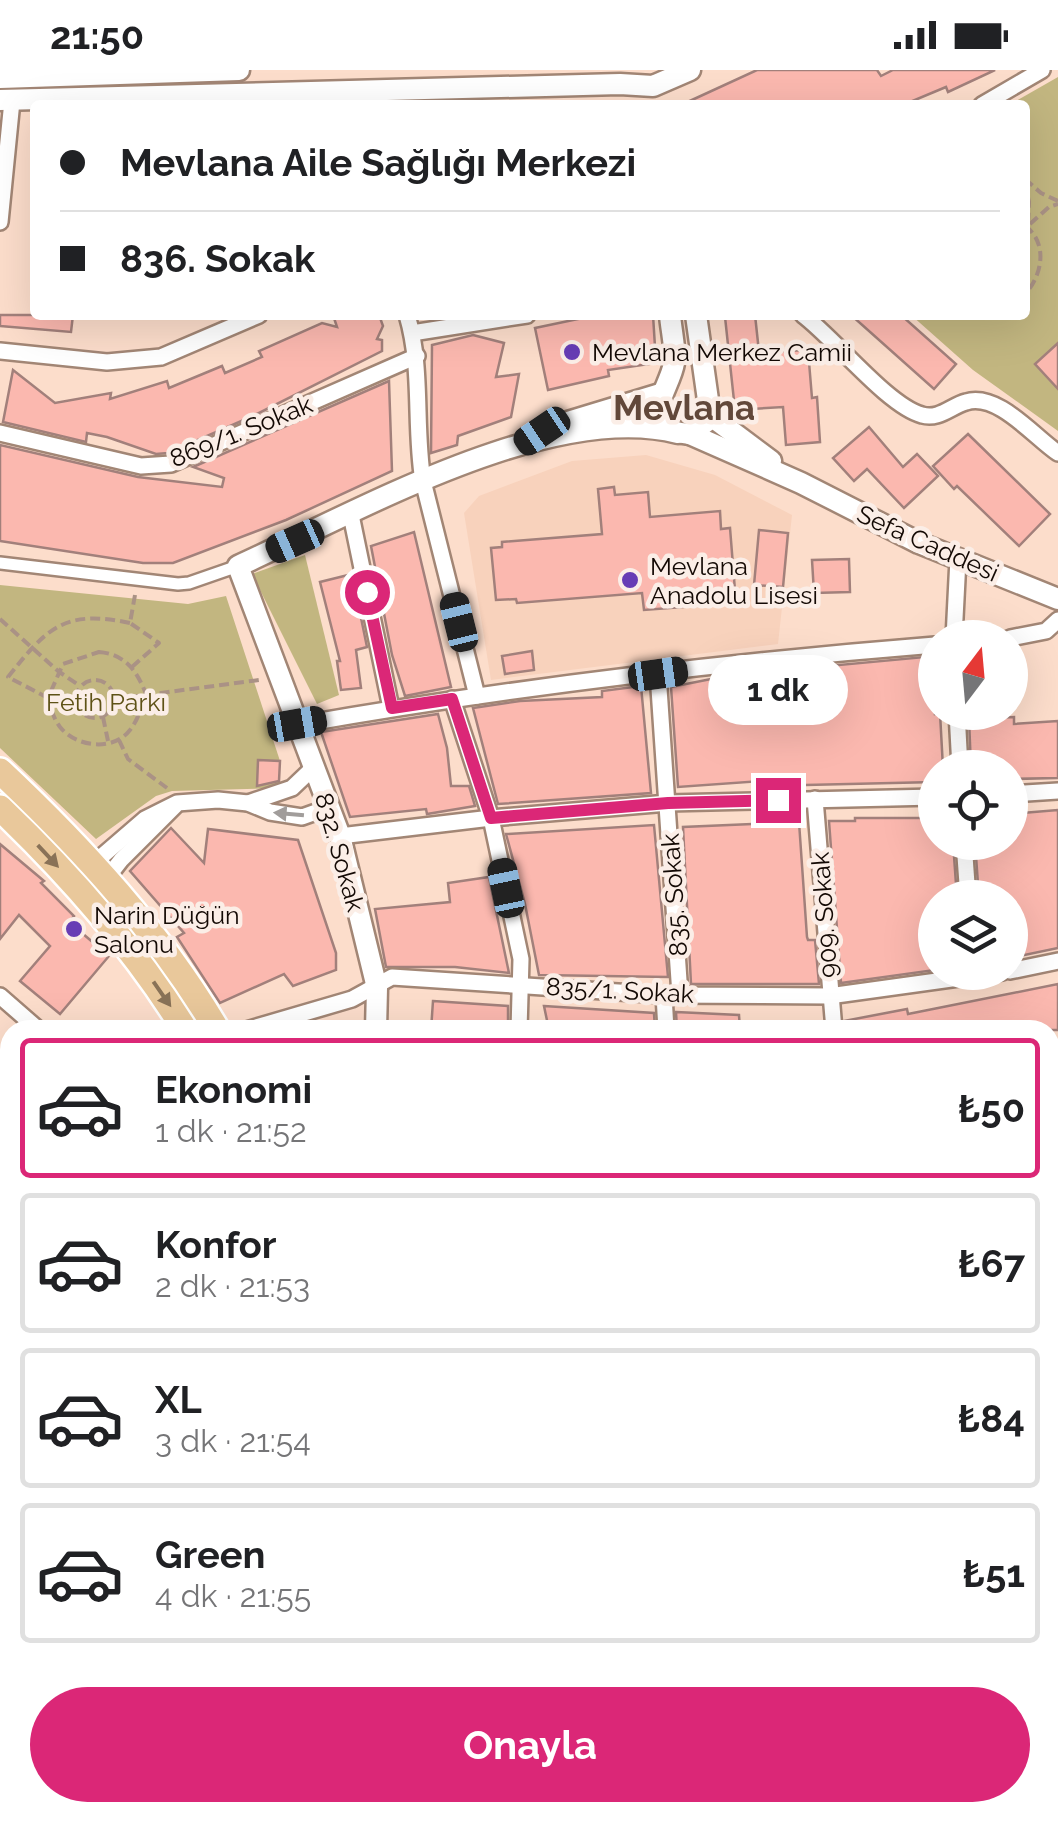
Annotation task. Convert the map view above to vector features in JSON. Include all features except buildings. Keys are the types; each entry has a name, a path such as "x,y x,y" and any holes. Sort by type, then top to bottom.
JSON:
{"main road":[{"path":"0,772 100,871 211,1020"},
{"path":"0,808 94,905 179,1020"},
{"path":"94,905 100,871"}],"street":[{"path":"0,222 7,79 239,70"},
{"path":"301,100 649,86 690,70"},
{"path":"991,100 1042,70"},
{"path":"0,351 107,362 161,358 248,320"},
{"path":"408,320 416,356 418,452 423,481 477,696"},
{"path":"412,333 495,320"},
{"path":"671,320 675,357 658,412 662,422 684,434 706,422 708,406 697,320"},
{"path":"808,320 903,406 925,417 981,400 998,407 1058,454"},
{"name":"869/1. Sokak","path":"0,433 141,466 171,464 416,356"},
{"name":"Sefa Caddesi","path":"0,562 136,581 189,584 238,566 423,481 525,442 561,422 688,382 700,386 708,406 800,484"},
{"name":"Sefa Caddesi","path":"525,442 630,426 684,434 958,559 1058,599"},
{"path":"351,515 392,708"},
{"path":"955,620 958,559"},
{"name":"832. Sokak","path":"238,566 340,836 376,988 376,1020"},
{"path":"1028,634 1046,631 1058,620"},
{"path":"297,724 452,699 786,657 918,646"},
{"name":"835. Sokak","path":"658,674 668,803 672,995 668,1020"},
{"path":"452,699 491,818 522,959 520,1020"},
{"path":"248,803 292,788 314,767"},
{"path":"1028,793 1058,791"},
{"path":"340,836 668,803 918,797"},
{"name":"909. Sokak","path":"815,799 833,1020"},
{"path":"100,871 178,803 248,803 270,812 302,816 330,808"},
{"path":"1028,967 1058,960"},
{"name":"835/1. Sokak","path":"281,1020 352,1000 392,977 672,995 829,996 918,984"},
{"path":"0,996 28,1020"}],"path":[{"path":"1030,185 1058,203"},
{"path":"1030,223 1058,203"},
{"path":"1030,230 1041,257 1030,287"},
{"path":"130,623 136,581"},
{"path":"8,677 30,648 62,624 98,616 130,623 160,644 132,667"},
{"path":"0,619 80,686"},
{"path":"99,652 118,656 132,667 146,694 129,732 108,743 84,742 69,736 52,714 48,698 58,671 74,659 99,652"},
{"path":"0,676 48,698"},
{"path":"115,699 278,676"},
{"path":"98,679 108,683 115,699 111,710 104,717 88,717 81,712 76,701 80,686 98,679"},
{"path":"104,717 108,743"},
{"path":"119,740 128,759 164,783 178,803"}],"shaded area":[{"name":"Mevlana Anadolu Lisesi","path":"646,455 715,475 792,515 778,644 491,680 464,513 479,496 572,461"}],"green space":[{"path":"1058,77 1058,431 973,370 917,320 1030,320 1030,100 1018,100"},
{"path":"305,555 339,695 317,704 252,574"},
{"name":"Fetih Parkı","path":"0,585 188,604 226,596 280,761 279,788 172,791 156,796 96,839 0,748"}],"place":[{"name":"Mevlana Merkez Camii","path":"572,352"},
{"name":"Mevlana Anadolu Lisesi","path":"630,580"},
{"name":"Narin Düğün Salonu","path":"74,929"}],"district":[{"name":"Mevlana","path":"684,408"}],"route":[{"path":"367,592 392,708 452,699 491,818 668,803 778,800"}]}
